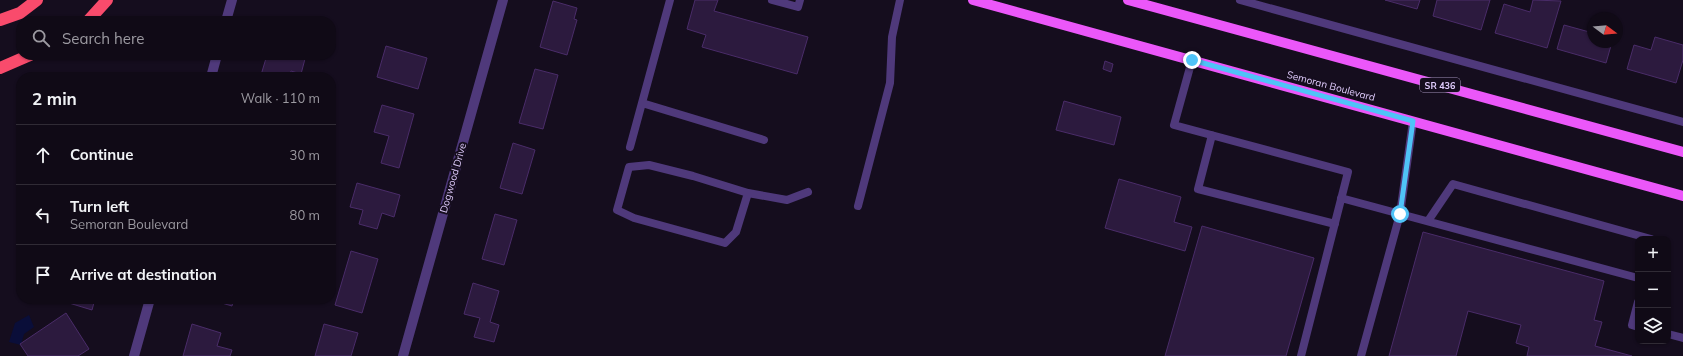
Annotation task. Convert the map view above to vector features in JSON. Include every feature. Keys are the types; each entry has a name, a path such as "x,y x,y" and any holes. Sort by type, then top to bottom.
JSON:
{"highway":[{"path":"0,20 20,13 37,0"},
{"path":"93,16 107,0"},
{"path":"0,68 18,60"}],"main road":[{"name":"Semoran Boulevard","path":"973,0 1683,196"},
{"name":"SR 436","path":"1128,0 1683,152"}],"street":[{"path":"227,16 232,0"},
{"name":"Dogwood Drive","path":"403,356 503,0"},
{"path":"212,72 216,60"},
{"path":"134,356 149,304"}],"lane":[{"path":"630,147 670,0"},
{"path":"772,0 798,7 800,0"},
{"path":"858,206 890,83 892,37 900,0"},
{"path":"1240,0 1683,122"},
{"path":"1192,60 1174,125 1348,172 1301,356"},
{"path":"642,103 764,140"},
{"path":"1361,356 1400,214 1413,121"},
{"path":"1212,135 1198,189 1335,224"},
{"path":"748,193 736,232 725,243 634,218 617,210 629,167 650,165 694,176 748,193 788,200 808,192"},
{"path":"1428,221 1453,184 1640,236"},
{"path":"1341,198 1635,277"},
{"path":"1635,314 1632,325 1635,326"},
{"path":"1671,335 1683,338"}],"shaded area":[{"path":"29,315 34,327 24,334 21,345 9,342 15,323"}],"building":[{"path":"695,0 718,0 714,11 808,37 797,74 702,47 706,35 687,29"},
{"path":"1385,0 1420,0 1417,9"},
{"path":"1437,0 1490,0 1481,30 1433,16"},
{"path":"1533,0 1561,1 1547,48 1495,33 1504,4 1530,12"},
{"path":"553,1 577,8 574,19 577,20 567,55 540,47"},
{"path":"1564,25 1587,31 1587,48 1610,48 1606,63 1557,49"},
{"path":"1655,37 1683,45 1683,60 1676,83 1627,69 1634,45 1651,50"},
{"path":"386,46 427,58 418,89 377,77"},
{"path":"266,60 305,60 302,72 262,72"},
{"path":"1105,61 1113,64 1111,72 1103,69"},
{"path":"535,69 558,75 543,129 519,123"},
{"path":"1064,101 1121,117 1114,145 1056,130"},
{"path":"382,105 414,114 399,168 381,163 389,136 374,132"},
{"path":"513,143 535,150 522,194 500,188"},
{"path":"1119,179 1181,197 1174,222 1192,227 1185,251 1105,228"},
{"path":"357,183 400,195 394,217 382,213 377,229 359,224 363,210 350,207"},
{"path":"495,214 517,220 504,265 482,259"},
{"path":"1202,226 1314,258 1286,356 1165,356"},
{"path":"1423,232 1604,281 1594,320 1602,322 1595,346 1632,356 1527,356 1529,347 1516,343 1521,325 1468,311 1456,356 1389,356"},
{"path":"351,251 378,259 362,313 335,305"},
{"path":"473,283 499,291 490,322 499,325 494,342 474,337 480,318 464,314"},
{"path":"72,304 94,304 92,310"},
{"path":"66,313 89,349 78,356 28,356 20,344"},
{"path":"192,324 221,333 217,346 232,350 230,356 183,356"},
{"path":"324,324 358,333 351,356 315,356"}],"route":[{"path":"1192,60 1413,121 1400,214"}]}
